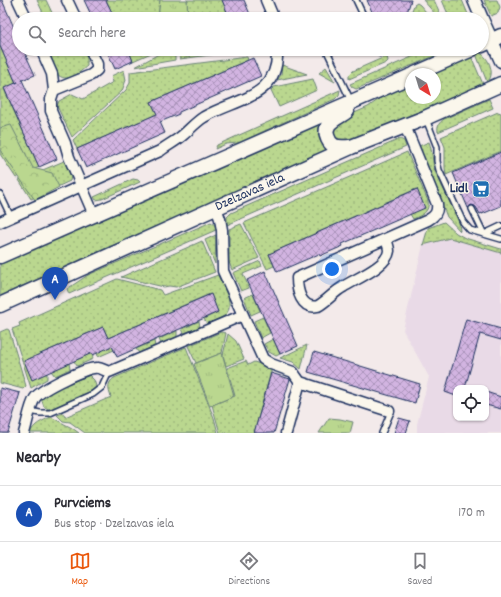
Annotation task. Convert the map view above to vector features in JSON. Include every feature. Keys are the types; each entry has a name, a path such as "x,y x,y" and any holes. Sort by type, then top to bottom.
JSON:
{"main road":[{"path":"429,68 456,56"},
{"path":"0,256 405,79"},
{"name":"Dzelzavas iela","path":"0,305 351,147 426,118 501,84"},
{"path":"351,147 335,146 330,141 326,130 333,120 352,107 356,100"}],"street":[{"path":"18,0 24,12"},
{"path":"67,0 73,12"},
{"path":"266,0 271,12"},
{"path":"474,0 479,12"},
{"path":"491,40 501,61"},
{"path":"44,56 52,74 54,90 51,99 51,111 94,215"},
{"path":"54,90 91,75 97,70 93,56"},
{"path":"0,222 160,151 203,118 255,94 267,86 273,76 278,60 278,56"},
{"path":"386,238 388,254 373,270 341,288 318,306 309,306 302,300 298,291 297,278 386,238 433,217 438,210 437,204 405,126"},
{"path":"216,207 222,230 223,271 258,351 263,359 271,364 293,372 300,382 389,411"},
{"path":"24,433 35,397 56,383 88,369 97,367 109,372 242,315"},
{"path":"286,433 300,382"}],"lane":[{"path":"356,0 362,12"},
{"path":"330,56 356,100"},
{"path":"426,118 437,147 437,161 439,170 463,222 470,230 501,239"},
{"path":"0,194 11,217"},
{"path":"472,209 484,234"},
{"path":"484,234 501,226"},
{"path":"30,411 50,413 93,394 102,387 109,372"},
{"path":"382,433 390,414 389,411"}],"shaded area":[{"path":"450,238 501,253 501,433 417,433 417,424 429,377 403,330 423,245"}],"green space":[{"path":"37,0 46,0 52,12 43,12"},
{"path":"106,0 160,0 159,12 112,12"},
{"path":"160,0 187,0 188,12 159,12"},
{"path":"187,0 222,0 227,12 188,12"},
{"path":"423,0 434,0 439,11 433,12"},
{"path":"442,0 462,0 467,12 447,12"},
{"path":"484,0 497,0 500,7 498,13 491,16"},
{"path":"417,3 426,12 412,12 414,5"},
{"path":"0,46 16,83 4,89 39,167 16,178 0,154"},
{"path":"49,56 87,57 87,66 69,78 61,77 57,74"},
{"path":"131,56 144,56 133,61"},
{"path":"155,56 175,56 175,60 135,67"},
{"path":"180,56 202,56 180,59"},
{"path":"387,56 388,61 386,63 349,79 349,75 353,71"},
{"path":"414,56 434,56 356,89 350,84"},
{"path":"471,56 483,84 441,102 441,69"},
{"path":"477,56 484,56 489,62 491,75 487,82"},
{"path":"247,57 248,60 151,102 157,114 77,149 73,140 126,90 130,83 130,72"},
{"path":"282,65 307,74 277,80 281,75"},
{"path":"326,67 335,82 319,73"},
{"path":"124,70 126,80 122,91 72,137 57,106 59,101 72,94 83,99 113,82 111,76"},
{"path":"313,79 317,90 279,107 271,90 274,87"},
{"path":"405,85 405,104 437,104 347,143 335,140 331,128 341,119 368,107 392,90"},
{"path":"340,90 339,95 335,99 238,143 226,144 215,149 217,145"},
{"path":"489,99 493,108 438,132 439,124 444,119"},
{"path":"498,112 501,113 501,151 446,175 445,147 441,137"},
{"path":"330,118 319,130 318,134 321,142 328,152 0,296 0,264"},
{"path":"11,125 33,168 52,173 59,187 35,200 0,150 0,128"},
{"path":"400,139 404,141 406,147 227,225 227,217 231,213"},
{"path":"429,142 435,171 459,222 460,231 447,217 419,146"},
{"path":"407,152 428,201 428,208 425,213 413,219 410,214 416,189 269,254 274,266 267,269 244,223"},
{"path":"64,161 71,176 70,181 31,199 19,180"},
{"path":"133,179 140,182 102,199 96,200 94,197"},
{"path":"211,222 215,225 216,230 69,294 67,289 88,275"},
{"path":"444,222 456,233 465,238 501,249 501,253 450,238 423,245 428,228"},
{"path":"241,224 259,258 232,270 229,262 229,229"},
{"path":"216,235 215,264 205,240"},
{"path":"202,241 215,272 176,287 164,287 121,277"},
{"path":"260,261 262,266 243,274 249,288 241,291 233,273"},
{"path":"218,275 229,301 228,312 224,316 207,324 204,319 218,312 210,294 108,338 103,327 24,361 47,373 47,379 31,388 12,329 20,326 19,323 117,279 160,290 163,295"},
{"path":"253,294 260,311 251,315 244,298"},
{"path":"263,317 270,333 261,338 254,321"},
{"path":"199,321 200,327 184,333 182,329"},
{"path":"7,329 9,330 26,386 23,389 0,383 0,332"},
{"path":"177,331 177,337 161,344 159,339"},
{"path":"221,332 226,333 222,353 196,363 188,346"},
{"path":"228,334 236,341 244,359 226,366 223,355"},
{"path":"273,339 280,354 276,356 269,352 264,344"},
{"path":"154,341 155,346 139,353 136,349"},
{"path":"111,345 114,350 98,357 97,351"},
{"path":"307,345 301,369 293,362 280,358"},
{"path":"186,347 214,418 218,433 85,433 70,422 63,421 57,415 63,413 65,417 111,397 109,386 110,382 114,378"},
{"path":"92,353 93,359 77,366 74,361"},
{"path":"222,353 234,396 210,406 194,364"},
{"path":"246,361 248,365 254,362 272,368 254,433 220,433 212,405 235,396 227,368"},
{"path":"69,363 70,369 55,376 51,371"},
{"path":"89,375 94,380 96,386 90,393 55,409 44,407 41,398 45,393"},
{"path":"51,417 79,433 30,433 41,421"},
{"path":"329,418 353,422 350,433 319,433"}],"building":[{"path":"0,0 2,0 12,23 12,56 26,56 35,75 22,80 57,159 39,167 4,88 16,83 0,46"},
{"path":"84,0 106,0 112,12 90,12"},
{"path":"222,0 244,0 249,12 227,12"},
{"path":"367,0 411,0 407,12 372,12"},
{"path":"109,56 131,56 133,61 115,69"},
{"path":"253,58 261,76 179,112 179,114 160,122 165,133 86,168 77,149 157,114 151,102"},
{"name":"Lidl","path":"501,152 501,206 480,214 474,206 471,205 468,208 453,173"},
{"path":"417,189 425,208 342,244 343,246 320,256 319,254 277,272 269,254"},
{"path":"265,271 298,346 280,354 247,280"},
{"path":"211,294 218,312 117,357 112,346 93,355 92,353 32,380 24,361 103,327 108,338"},
{"path":"466,319 501,329 501,340 480,334 466,385 453,385 453,395 445,392"},
{"path":"314,352 420,384 415,403 308,372"},
{"path":"271,373 290,379 274,433 254,433"},
{"path":"0,388 20,393 8,433 0,433"},
{"path":"489,393 501,397 501,409 489,406"},
{"path":"399,418 410,421 406,433 394,433"}],"place":[{"name":"Lidl","path":"481,189"},
{"name":"Purvciems","path":"55,300"}]}
